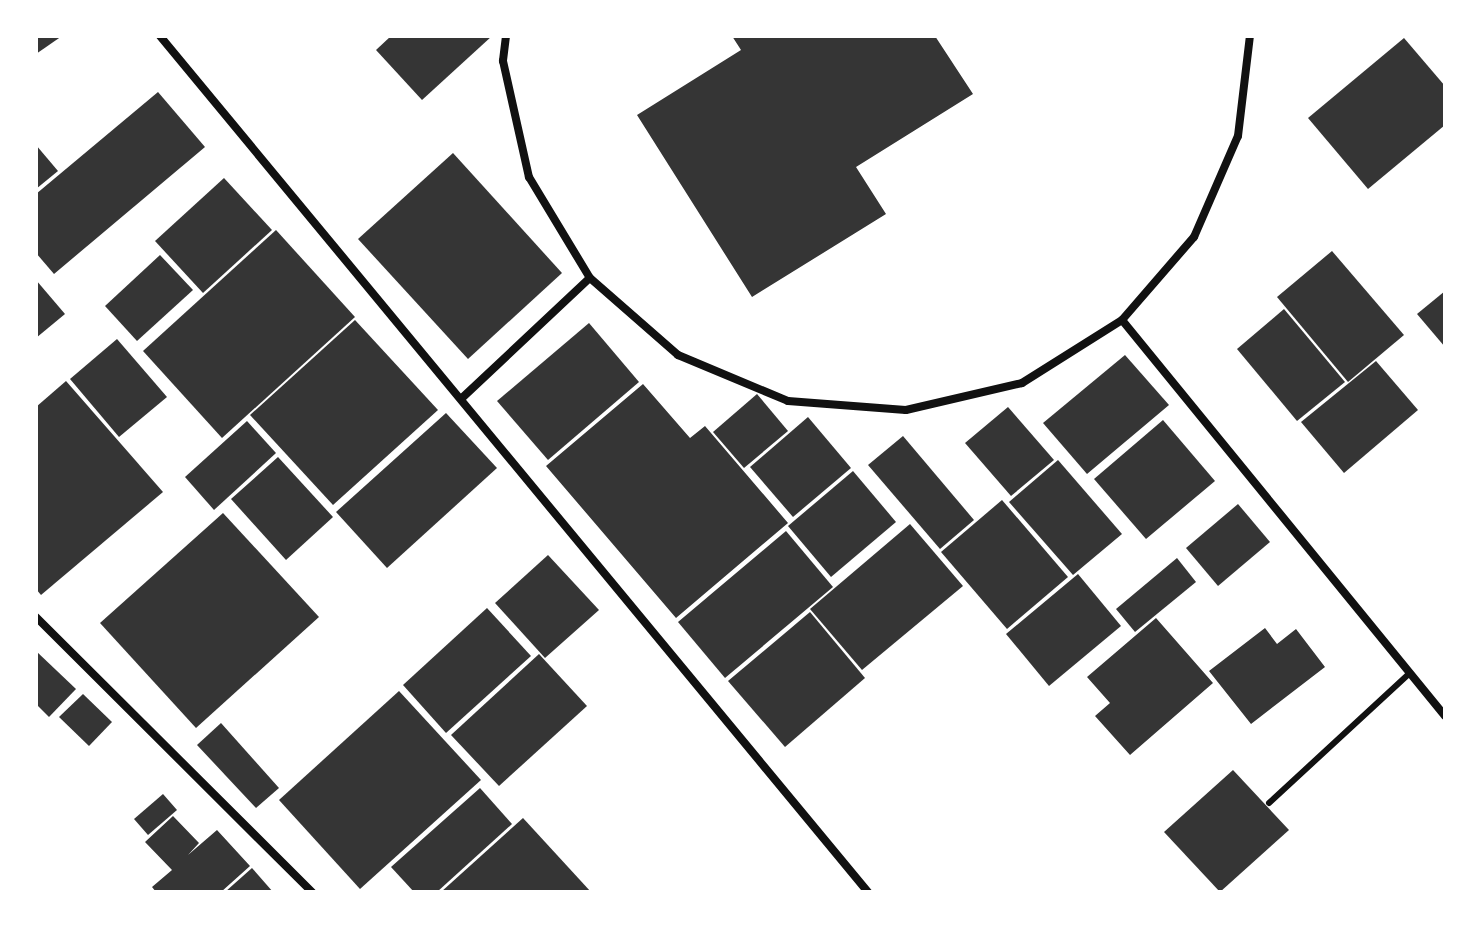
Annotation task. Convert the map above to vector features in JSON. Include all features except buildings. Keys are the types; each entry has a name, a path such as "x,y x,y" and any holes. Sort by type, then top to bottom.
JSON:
{"street":[{"path":"160,36 868,892"},
{"path":"506,36 503,61 529,177 590,278 678,355 788,401 906,410 1022,383 1122,320 1194,237 1238,136 1250,36"},
{"path":"462,398 590,278"},
{"path":"1122,320 1445,716"},
{"path":"36,617 312,892"}],"lane":[{"path":"1269,803 1410,673"}]}
